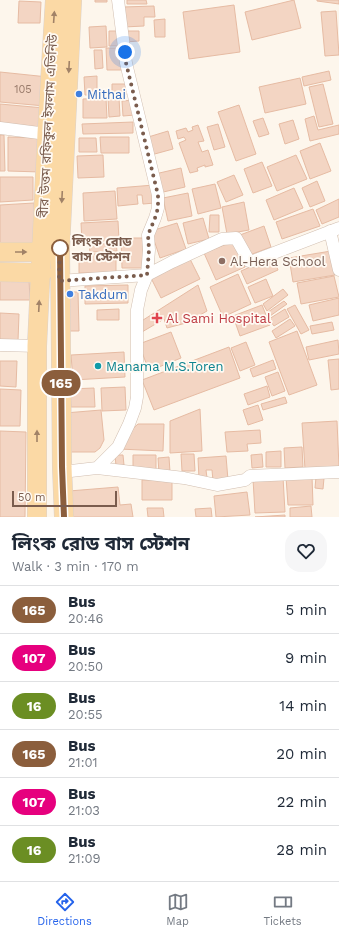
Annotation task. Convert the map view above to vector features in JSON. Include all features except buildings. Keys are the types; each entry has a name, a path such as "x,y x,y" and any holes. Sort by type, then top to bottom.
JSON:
{"main road":[{"name":"বীর উত্তম রফিকুল ইসলাম এভিনিউ","path":"51,250 47,134 55,0"},
{"name":"বীর উত্তম রফিকুল ইসলাম এভিনিউ","path":"51,250 72,0"},
{"path":"0,252 51,250"},
{"path":"37,517 37,346 42,273 51,250"},
{"path":"51,250 59,281 64,517"},
{"path":"0,272 42,273"},
{"path":"37,469 62,470"}],"street":[{"path":"97,468 118,447 135,408 137,397 137,310 147,275 149,250 148,235 158,208 158,195 126,63 118,0"},
{"path":"0,128 47,134"},
{"path":"59,281 147,275 222,238 236,238 246,257 249,261 253,261 334,229 339,270"},
{"path":"0,345 37,346"},
{"path":"62,470 97,468 184,478 217,485 245,480 250,476 339,472"}],"bus line":[{"name":"165","path":"60,248 59,281 64,517"}],"place":[{"name":"Mithai","path":"79,94"},
{"name":"লিংক রোড বাস স্টেশন","path":"60,248"},
{"name":"Al-Hera School","path":"222,261"},
{"name":"Takdum","path":"70,294"},
{"name":"Al Sami Hospital","path":"157,318"},
{"name":"Manama M.S.Toren","path":"98,366"}],"route":[{"path":"60,248 59,281 136,277 147,275 149,250 148,235 158,208 158,195 126,63 125,52"}]}
